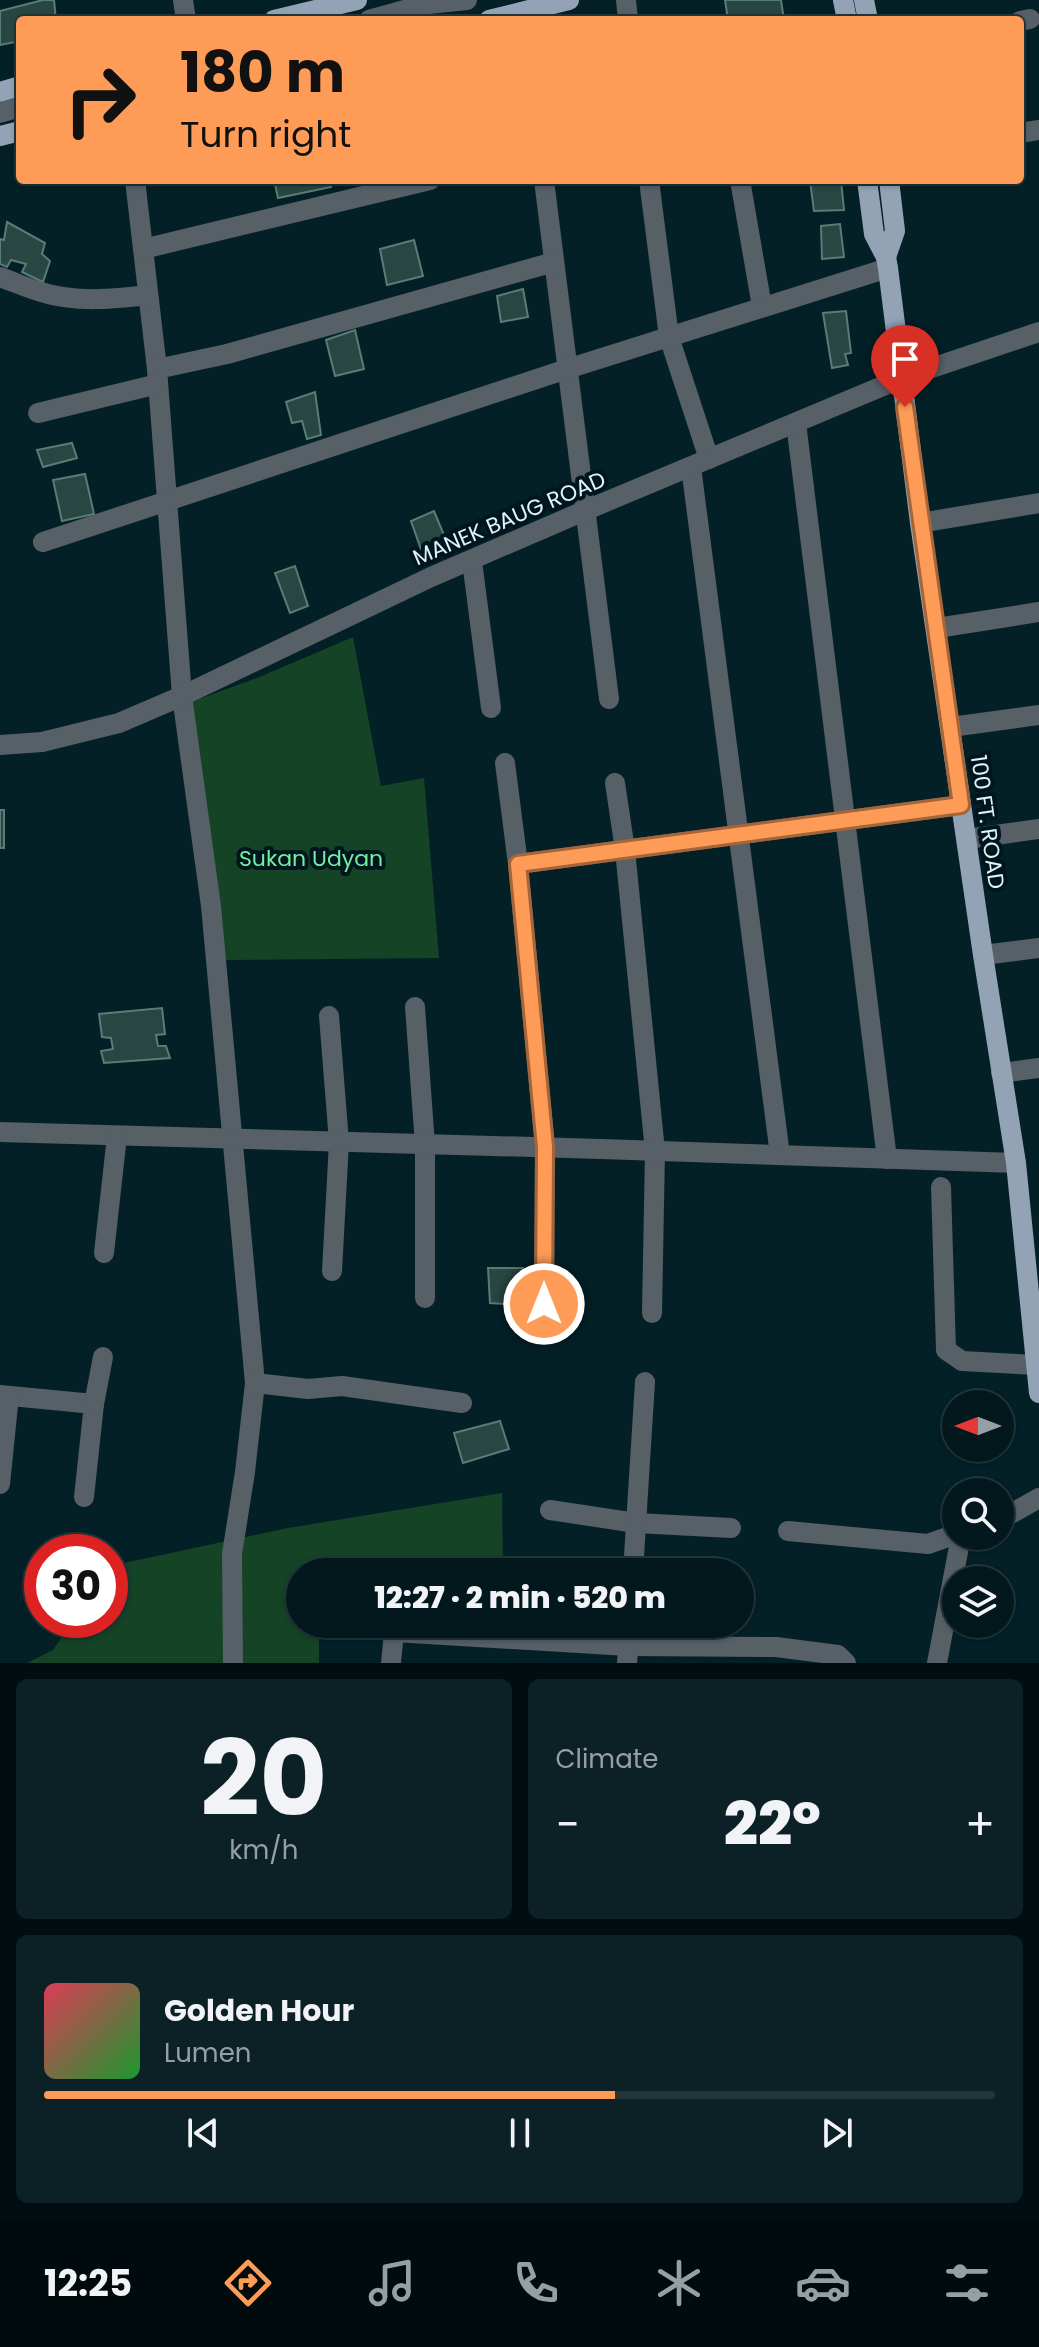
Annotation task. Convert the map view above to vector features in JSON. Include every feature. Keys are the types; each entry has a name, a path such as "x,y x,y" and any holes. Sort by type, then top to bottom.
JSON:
{"main road":[{"path":"291,16 357,0"},
{"path":"523,16 569,0"},
{"name":"100 FT. ROAD","path":"868,184 874,234 887,262 920,523 1016,1163 1039,1393"},
{"name":"100 FT. ROAD","path":"887,262 895,231 889,184"}],"street":[{"path":"383,16 434,2 467,0"},
{"path":"135,184 157,376 182,696 211,906 255,1383 232,1554 233,1663"},
{"path":"143,249 413,184"},
{"path":"544,184 609,699"},
{"path":"650,184 669,337 700,463 739,835 780,1155"},
{"path":"741,184 762,307"},
{"path":"38,413 227,354 554,262"},
{"path":"43,542 762,307 887,262"},
{"path":"0,277 44,293 83,298 148,295"},
{"name":"MANEK BAUG ROAD","path":"0,745 42,742 119,723 431,577 584,511 902,378 1039,332"},
{"path":"796,423 887,1159"},
{"path":"920,523 1039,503"},
{"path":"472,561 491,708"},
{"path":"937,628 1039,612"},
{"path":"951,727 1039,715"},
{"path":"505,763 518,864 545,1147 544,1304"},
{"path":"615,783 625,850 655,1151 652,1313"},
{"path":"518,864 961,805"},
{"path":"967,839 1039,829"},
{"path":"983,955 1039,948"},
{"path":"415,1007 425,1145 425,1298"},
{"path":"329,1016 339,1142 332,1271"},
{"path":"1001,1073 1039,1068"},
{"path":"0,1132 1016,1163"},
{"path":"104,1253 117,1136"},
{"path":"941,1187 946,1350 962,1361 1036,1365"},
{"path":"84,1497 94,1404 103,1357"},
{"path":"634,1558 645,1382"},
{"path":"255,1383 308,1389 342,1386 462,1403"},
{"path":"0,1484 5,1395 94,1404"},
{"path":"1014,1512 1039,1498"},
{"path":"550,1510 636,1523 731,1528"},
{"path":"788,1531 928,1544 942,1540"},
{"path":"937,1663 956,1550"},
{"path":"391,1663 394,1632 628,1654 776,1647 838,1655 846,1663"}],"green space":[{"name":"Sukan Udyan","path":"353,637 381,786 424,778 439,958 224,960 191,702"},
{"path":"502,1493 503,1558 286,1558 286,1638 319,1638 319,1663 27,1663 53,1650 61,1638 128,1638 128,1562 288,1528"}],"building":[{"path":"54,0 56,16 16,16 16,42 0,45 0,11"},
{"path":"725,0 781,0 783,16 727,16"},
{"path":"275,184 330,184 331,187 278,198"},
{"path":"810,184 841,184 844,210 814,211"},
{"path":"7,222 45,243 42,254 50,261 43,282 22,272 26,264 11,260 7,267 0,264 0,239 4,240"},
{"path":"840,224 844,257 822,259 821,226"},
{"path":"414,240 423,276 387,285 380,249"},
{"path":"523,289 528,317 501,322 497,296"},
{"path":"846,311 851,353 845,354 848,365 832,368 823,313"},
{"path":"355,330 364,369 335,376 326,340"},
{"path":"315,392 321,435 307,439 302,421 292,423 286,402"},
{"path":"72,443 77,458 43,467 37,450"},
{"path":"85,474 94,514 62,521 53,480"},
{"path":"434,511 446,540 439,542 439,549 423,555 411,521"},
{"path":"295,566 308,606 290,613 275,573"},
{"path":"0,810 4,810 4,848 0,848"},
{"path":"162,1008 165,1034 156,1035 158,1046 166,1046 170,1058 104,1063 101,1051 113,1049 111,1038 102,1037 99,1014"},
{"path":"488,1268 523,1268 523,1305 490,1303"},
{"path":"500,1421 509,1449 463,1463 454,1433"}],"route":[{"path":"544,1304 545,1147 518,864 961,805 905,407"}]}
